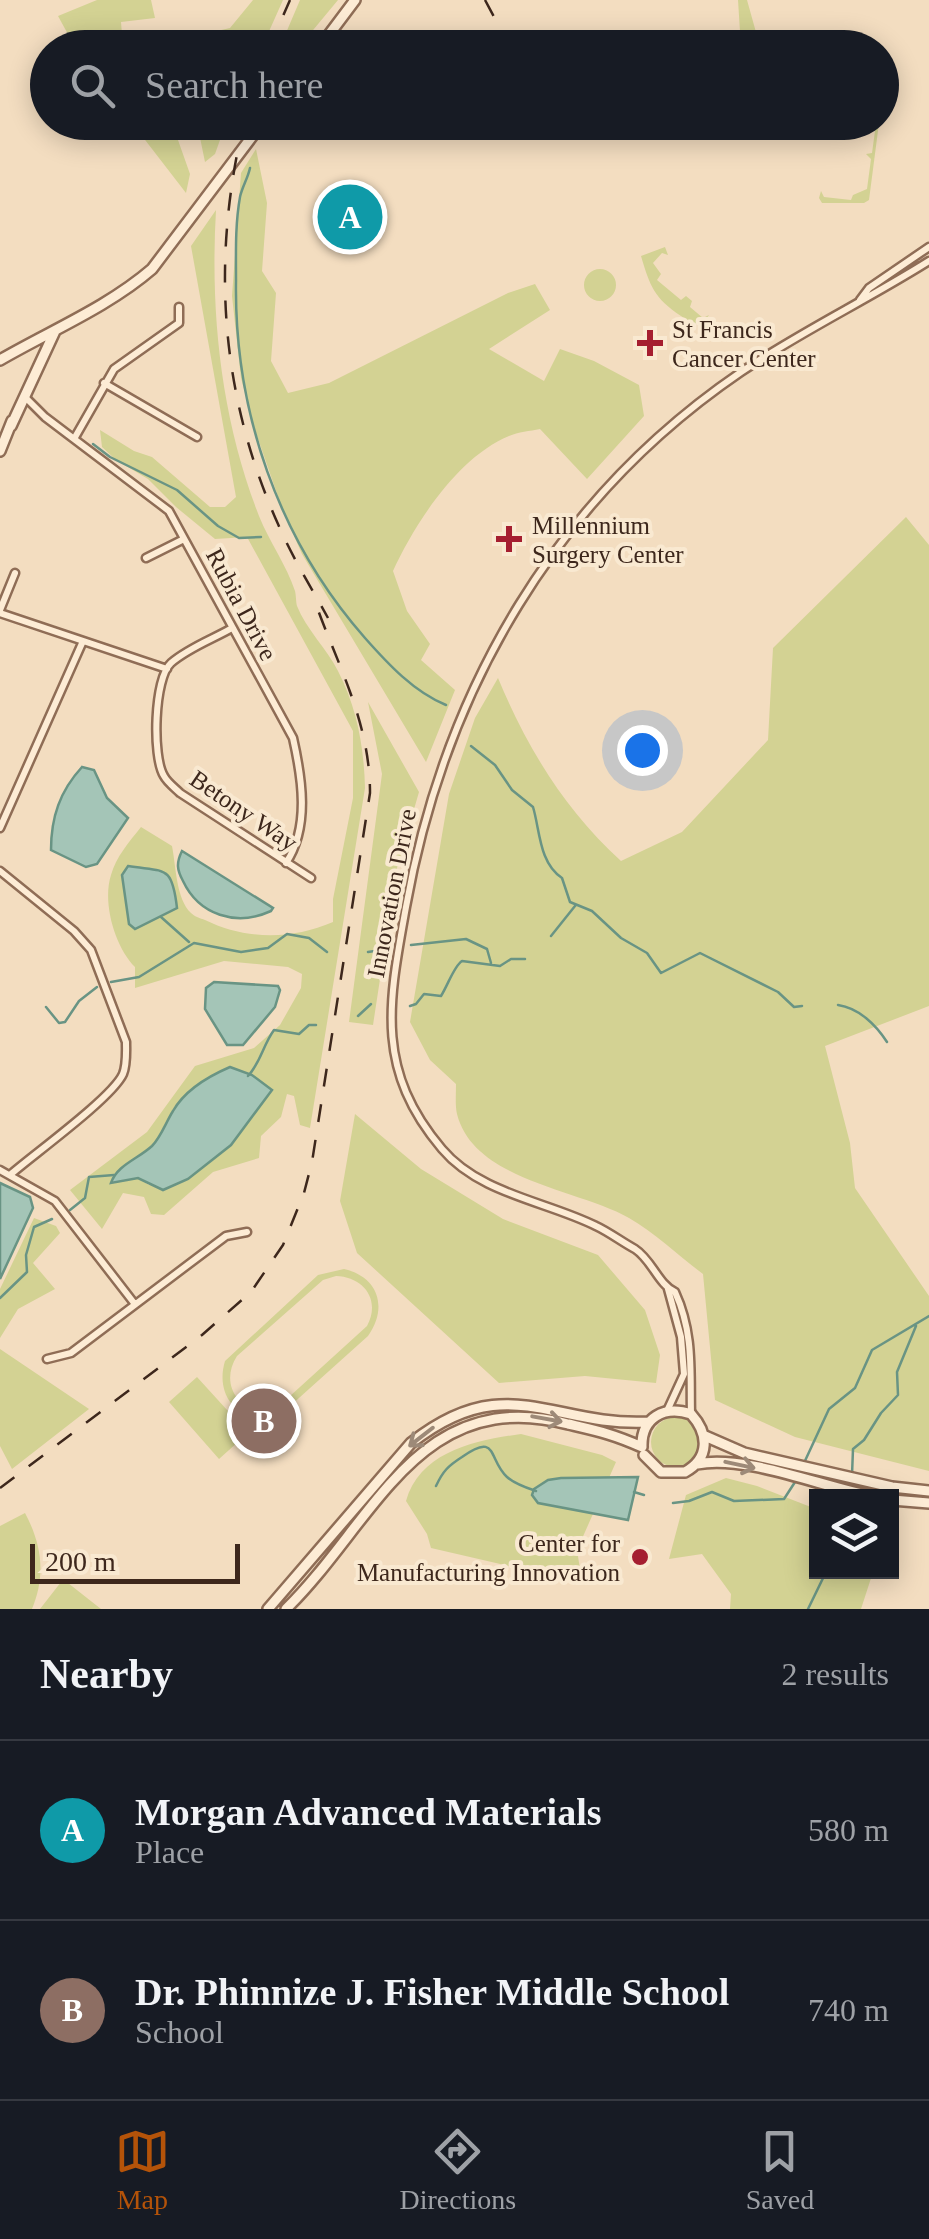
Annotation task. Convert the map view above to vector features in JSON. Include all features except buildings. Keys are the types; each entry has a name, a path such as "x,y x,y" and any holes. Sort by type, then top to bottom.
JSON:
{"street":[{"path":"332,30 355,0"},
{"path":"0,360 55,331 157,264 250,140"},
{"name":"Innovation Drive","path":"860,300 868,288 929,247"},
{"name":"Innovation Drive","path":"667,1410 678,1394 684,1374 682,1337 668,1289 641,1253 595,1225 486,1183 445,1153 422,1122 404,1087 389,1024 417,843 456,723 513,610 545,562 653,440 743,371 929,261"},
{"path":"74,439 114,369 179,323 180,307"},
{"path":"11,426 55,331"},
{"path":"104,383 197,437"},
{"path":"0,450 21,397 26,395"},
{"name":"Rubia Drive","path":"26,395 45,418 169,512 184,538 293,738 302,779 301,808 295,850 286,863"},
{"name":"Rubia Drive","path":"20,412 45,418"},
{"path":"146,558 184,538"},
{"path":"15,573 0,611 167,669 232,628"},
{"path":"0,828 82,640"},
{"name":"Betony Way","path":"167,669 158,700 158,757 164,776 180,793 311,878"},
{"path":"0,871 74,931 91,950 126,1042 125,1069 112,1090 10,1175"},
{"path":"0,1170 55,1201 134,1303"},
{"path":"47,1359 71,1353 226,1236 247,1232"},
{"name":"Innovation Drive","path":"668,1289 675,1292 682,1307 691,1340 691,1414"},
{"path":"268,1609 411,1443 461,1413 525,1403 610,1420 648,1422"},
{"path":"643,1451 648,1422 667,1410 691,1414 705,1436 731,1449 892,1487 929,1490"},
{"path":"286,1609 418,1454 453,1430 478,1421 543,1417 615,1434 643,1451 653,1467 669,1474 718,1460 838,1489"},
{"path":"697,1464 705,1436"},
{"path":"899,1501 929,1503"}],"shaded area":[{"path":"97,0 151,0 155,18 121,22 122,30 66,30 58,16"},
{"path":"253,0 283,0 270,30 221,30 230,28"},
{"path":"300,0 338,0 313,30 287,30"},
{"path":"738,0 747,0 755,30 740,30"},
{"path":"145,140 178,140 190,174 186,193"},
{"path":"200,140 220,140 215,154 205,162"},
{"path":"877,140 869,200 822,203 821,191 824,197 851,200 867,189 871,159 866,154 872,153"},
{"path":"256,149 267,203 262,271 276,293 271,361 288,393 329,383 508,293 535,284 550,310 489,349 544,381 560,349 594,361 639,385 644,416 587,479 540,429 513,435 472,459 440,493 413,533 393,571 407,611 430,644 421,660 455,690 426,762 302,554 255,430 241,378 232,296 241,173"},
{"path":"216,210 217,327 235,441 259,516 292,582 297,606 345,685 361,743 365,788 310,1128 300,1125 294,1096 287,1094 281,1117 261,1136 259,1158 213,1172 164,1215 151,1214 144,1197 123,1193 102,1229 70,1190 147,1132 195,1066 254,1048 280,1025 301,988 302,974 288,967 224,961 135,988 135,967 122,948 109,911 113,868 141,827 172,846 179,891 194,916 252,934 285,935 317,928 333,922 333,899 353,798 353,731 247,537 215,539 148,479 102,447 100,430 152,457 210,507 225,507 236,497 191,246","holes":["175,1106 250,1119 231,1145 149,1185 138,1178 112,1177 154,1144"]},
{"path":"665,247 668,255 662,253 653,263 661,274 657,280 681,300 686,296 692,301 690,307 703,318 709,315 703,323 692,323 672,309 650,283 641,256"},
{"path":"600,269 612,273 616,285 612,297 600,301 588,297 584,285 588,273"},
{"path":"906,517 929,545 929,1006 825,1046 850,1143 855,1188 929,1296 929,1471 795,1437 715,1400 703,1274 629,1218 505,1169 484,1154 467,1137 457,1114 456,1084 430,1060 410,1022 449,794 475,718 498,678 549,777 582,821 621,861 682,832 768,740 773,648"},
{"path":"368,702 419,792 397,868 373,1025 349,1022 382,774"},
{"path":"82,767 94,770 107,798 128,818 97,864 86,867 51,850 58,805"},
{"path":"182,851 273,908 245,918 209,910 190,893 181,877 178,863"},
{"path":"128,866 158,870 169,877 177,908 135,929 129,924 122,875"},
{"path":"214,982 278,986 280,990 275,1007 243,1045 227,1045 205,1009 206,988"},
{"path":"230,1067 252,1075 272,1090 231,1145 188,1179 163,1190 138,1178 111,1183 123,1167 155,1142 191,1090"},
{"path":"355,1114 421,1169 503,1219 598,1255 645,1310 660,1355 656,1383 585,1376 499,1383 357,1253 340,1201"},
{"path":"0,1183 30,1197 33,1208 0,1279"},
{"path":"34,1218 56,1226 60,1233 33,1263 55,1289 18,1309 0,1338 0,1289"},
{"path":"344,1269 365,1279 377,1295 378,1315 368,1336 260,1433 256,1428 264,1418 243,1413 225,1392 225,1361 318,1275","holes":["346,1277 362,1285 371,1299 367,1326 278,1407 266,1410 245,1405 237,1398 230,1379 237,1356 323,1280"]},
{"path":"0,1349 89,1409 12,1469 0,1446"},
{"path":"197,1377 248,1433 219,1459 169,1402"},
{"path":"676,1417 694,1424 701,1442 694,1460 676,1467 658,1460 651,1442 658,1424"},
{"path":"521,1434 616,1462 577,1550 580,1569 553,1576 431,1548 427,1534 406,1501 413,1484 437,1459 469,1445"},
{"path":"638,1477 628,1520 538,1503 532,1495 534,1489 548,1480"},
{"path":"726,1478 809,1506 809,1579 871,1579 861,1609 730,1609 731,1594 702,1554 669,1559 686,1495"},
{"path":"25,1513 40,1560 36,1596 32,1609 0,1609 0,1526"},
{"path":"61,1582 68,1583 101,1609 40,1609"}],"waterway":[{"path":"250,168 237,218 237,330 243,378 267,471 285,516 334,600 392,667 423,693 446,705"},
{"path":"93,444 110,457 177,490 218,526 239,538 261,537"},
{"path":"471,746 495,765 512,790 533,807 545,855 562,878 570,902 592,911 621,938 647,953 661,973 700,953 778,992 794,1007 802,1006"},
{"path":"551,936 575,906"},
{"path":"161,917 189,942"},
{"path":"111,982 139,977 194,943 241,952 268,948 287,934 309,938 327,952"},
{"path":"411,945 466,939 487,949 491,963"},
{"path":"368,952 388,949"},
{"path":"410,1006 424,994 441,996 462,961 500,966 511,959 525,959"},
{"path":"46,1007 59,1023 65,1022 79,1001 97,987"},
{"path":"358,1016 371,1004"},
{"path":"838,1005 866,1018 887,1042"},
{"path":"248,1076 274,1030 299,1034 309,1025 316,1025"},
{"path":"70,1210 85,1198 89,1177 114,1175"},
{"path":"0,1298 27,1272 26,1255 34,1227 52,1219"},
{"path":"804,1463 829,1409 855,1388 872,1350 929,1316"},
{"path":"852,1475 853,1449 898,1395 897,1372 916,1326"},
{"path":"436,1486 449,1466 473,1450 487,1447 507,1477 536,1491"},
{"path":"673,1503 712,1492 734,1501 784,1499 797,1479"},
{"path":"634,1492 644,1495"},
{"path":"808,1609 823,1579"}],"railway":[{"path":"277,30 290,0"},
{"path":"485,0 501,30"},
{"path":"241,140 227,225 225,276 233,376 259,475 283,536 328,618"},
{"path":"0,1488 202,1335 251,1292 283,1245 304,1193 370,793 360,722 318,610"}],"place":[{"name":"Morgan Advanced Materials","path":"350,217"},
{"name":"St Francis Cancer Center","path":"650,343"},
{"name":"Millennium Surgery Center","path":"509,539"},
{"name":"Dr. Phinnize J. Fisher Middle School","path":"264,1421"},
{"name":"Center for Manufacturing Innovation","path":"640,1557"}]}
